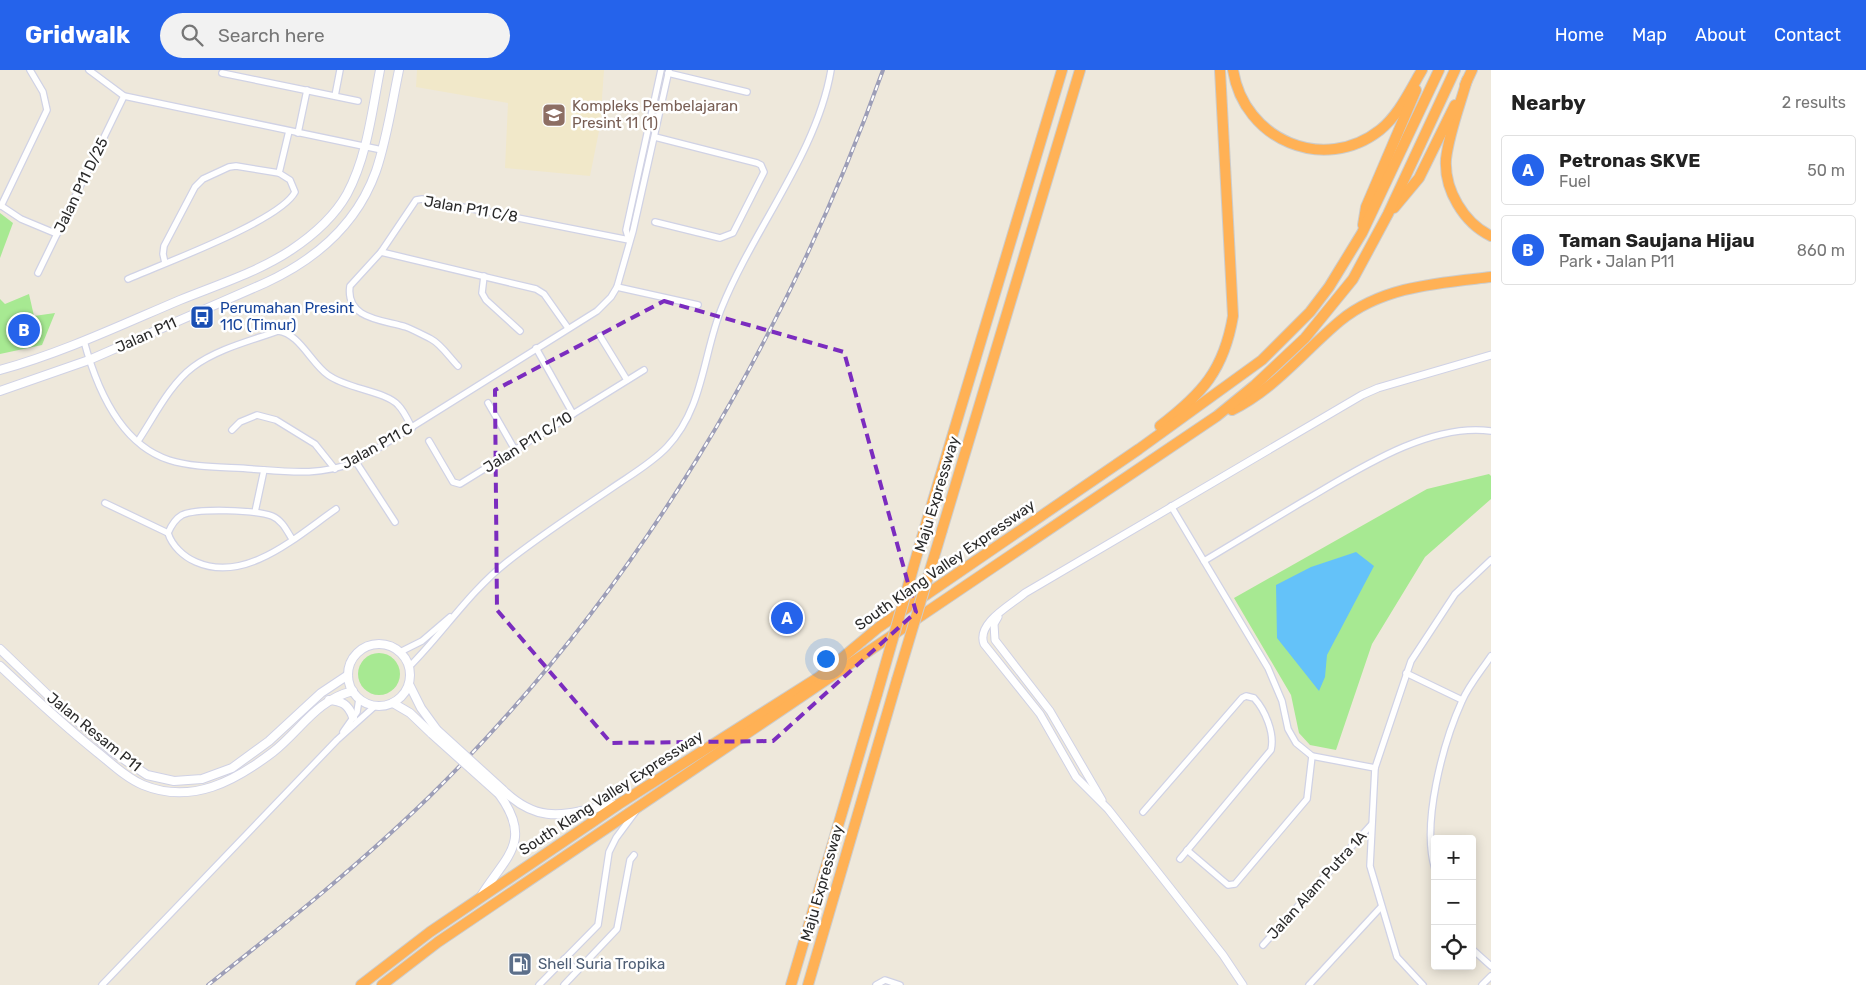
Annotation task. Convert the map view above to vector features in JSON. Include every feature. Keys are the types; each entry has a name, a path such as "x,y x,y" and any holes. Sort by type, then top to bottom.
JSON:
{"highway":[{"name":"Maju Expressway","path":"791,985 920,544 1062,70"},
{"name":"Maju Expressway","path":"808,985 897,680 1080,70"},
{"path":"1139,449 1155,430 1189,404 1217,367 1229,343 1233,316 1233,292 1220,70"},
{"path":"1233,70 1238,91 1246,108 1265,128 1288,143 1306,148 1326,149 1355,144 1381,129 1401,105 1423,70"},
{"path":"1362,233 1366,207 1423,70"},
{"name":"South Klang Valley Expressway","path":"361,985 410,946 619,804 819,676 879,627 1245,374 1277,346 1305,317 1329,286 1362,233 1439,70"},
{"path":"1388,214 1419,178 1472,70"},
{"name":"South Klang Valley Expressway","path":"382,985 438,942 1217,416 1273,370 1321,321 1353,279 1388,214 1455,71"},
{"path":"1467,80 1446,160 1450,187 1457,203 1469,220 1491,236"},
{"path":"1217,416 1234,410 1260,393 1304,356 1340,320 1366,303 1405,289 1491,277"}],"main road":[{"name":"Jalan P11","path":"0,370 84,341 264,264 304,241 328,218 346,194 364,145 380,70"},
{"name":"Jalan P11","path":"0,391 89,360 273,280 308,260 335,236 356,210 373,178 382,150 399,70"},
{"path":"409,684 403,695 393,703 375,706 359,699 353,691 348,675 354,658 367,647 384,645 400,652 409,667 409,684 435,732"},
{"name":"Jalan Resam P11","path":"0,649 54,701 113,752 147,774 174,781 202,779 232,768 269,741 322,693 348,675"},
{"name":"Jalan Resam P11","path":"0,666 84,742 130,778 142,785 174,792 204,790 236,778 276,750 329,700 336,695 353,691"},
{"path":"329,700 344,703 350,709 353,717"},
{"path":"393,703 410,712 435,732 501,792 526,807 565,816 619,804"},
{"path":"480,898 492,878 508,861 514,846 512,814 501,792"}],"street":[{"path":"30,70 43,92 47,110 0,205 21,219 57,234"},
{"path":"89,70 124,96 382,150"},
{"path":"247,78 250,70"},
{"path":"335,96 340,70"},
{"name":"Jalan P11 C","path":"629,240 626,230 661,70"},
{"path":"400,652 422,641 459,609 512,558 649,463 668,446 685,422 698,395 721,308 757,233 813,133 823,105 831,70"},
{"path":"669,72 747,92"},
{"name":"Jalan P11 C","path":"84,341 97,384 118,421 138,441 167,460 188,464 300,473 335,470 356,462 604,305 617,287 633,231 669,72"},
{"path":"222,73 358,101"},
{"path":"298,133 306,90"},
{"name":"Jalan P11 D/25","path":"38,273 124,96"},
{"path":"279,173 289,131"},
{"path":"655,137 758,163 764,172 733,233 727,237 720,238 655,222"},
{"path":"128,279 165,263 264,220 283,206 295,192 290,180 279,173 229,167 198,183 164,246 165,263"},
{"name":"Jalan P11 C/8","path":"458,366 434,340 405,327 371,320 350,300 350,286 381,252 412,203 422,199 629,240"},
{"path":"381,252 540,291 568,328"},
{"path":"484,276 482,293 486,300 520,331"},
{"path":"617,287 698,305"},
{"path":"138,441 178,381 191,368 204,359 278,331 286,332 292,336 313,363 340,383 397,403 412,428"},
{"path":"600,336 627,380"},
{"path":"536,348 574,414"},
{"path":"1243,985 1224,955 1108,809 1071,770 1040,714 982,639 984,628 1025,593 1362,395 1378,388 1491,355"},
{"name":"Jalan P11 C/10","path":"429,440 453,482 460,484 644,370"},
{"path":"488,403 515,450"},
{"path":"232,430 240,422 257,416 276,420 315,444 335,470"},
{"path":"1204,561 1354,472 1395,450 1454,432 1480,429 1491,431"},
{"path":"356,462 395,522"},
{"path":"256,512 264,470"},
{"path":"105,503 168,533"},
{"path":"1171,506 1277,685 1290,736 1312,756 1375,768"},
{"path":"292,539 278,520 256,512 226,510 191,513 175,520 168,533 170,540 191,560 214,568 228,568 251,564 292,539 336,509"},
{"path":"1423,985 1397,957 1370,866 1375,768 1406,672 1420,645 1455,594 1491,560"},
{"path":"409,667 435,641 459,609"},
{"path":"1000,614 994,624 995,640 1050,710 1108,809"},
{"path":"1432,835 1435,786 1462,700 1491,656"},
{"path":"1406,672 1462,700"},
{"path":"1022,692 1020,682 1025,677"},
{"path":"1143,812 1242,698 1246,696 1254,698 1264,711 1272,739 1272,750 1180,859"},
{"path":"337,740 359,708 359,699"},
{"path":"102,985 337,740 375,706"},
{"path":"1057,745 1071,760 1081,763"},
{"path":"1187,850 1228,885 1235,884 1307,799 1312,756"},
{"path":"1081,763 1077,768 1081,782"},
{"path":"539,985 598,925 609,852 616,838 637,809"},
{"name":"Jalan Alam Putra 1A","path":"1263,945 1371,825"},
{"path":"564,985 617,928 630,860 634,855"},
{"path":"1309,985 1381,907"},
{"path":"1476,953 1491,966"},
{"path":"564,959 577,971"},
{"path":"1482,985 1491,976"},
{"path":"876,985 884,980 900,985"}],"highlighted area":[{"path":"664,301 844,352 916,612 773,741 611,743 497,610 495,390"}],"shaded area":[{"name":"Kompleks Pembelajaran Presint 11 (1)","path":"417,70 604,70 600,126 590,176 505,168 508,103 416,87"}],"green space":[{"path":"0,213 13,223 0,258"},
{"path":"29,294 34,316 55,313 42,345 0,354 0,299 5,304"},
{"path":"1489,474 1491,476 1491,499 1425,557 1372,644 1336,750 1310,745 1299,733 1291,695 1234,598 1427,489"},
{"path":"379,653 394,659 400,674 394,689 379,695 364,689 358,674 364,659"}],"water":[{"path":"1356,552 1374,566 1327,655 1325,677 1319,691 1277,638 1276,585 1311,567"}],"railway":[{"path":"208,985 348,871 429,797 504,719 573,636 638,549 697,459 751,366 800,270 844,171 883,70"}],"place":[{"name":"Kompleks Pembelajaran Presint 11 (1)","path":"554,115"},
{"name":"Perumahan Presint 11C (Timur)","path":"202,317"},
{"name":"Taman Saujana Hijau","path":"24,330"},
{"name":"Petronas SKVE","path":"787,618"},
{"name":"Shell Suria Tropika","path":"520,964"}]}
